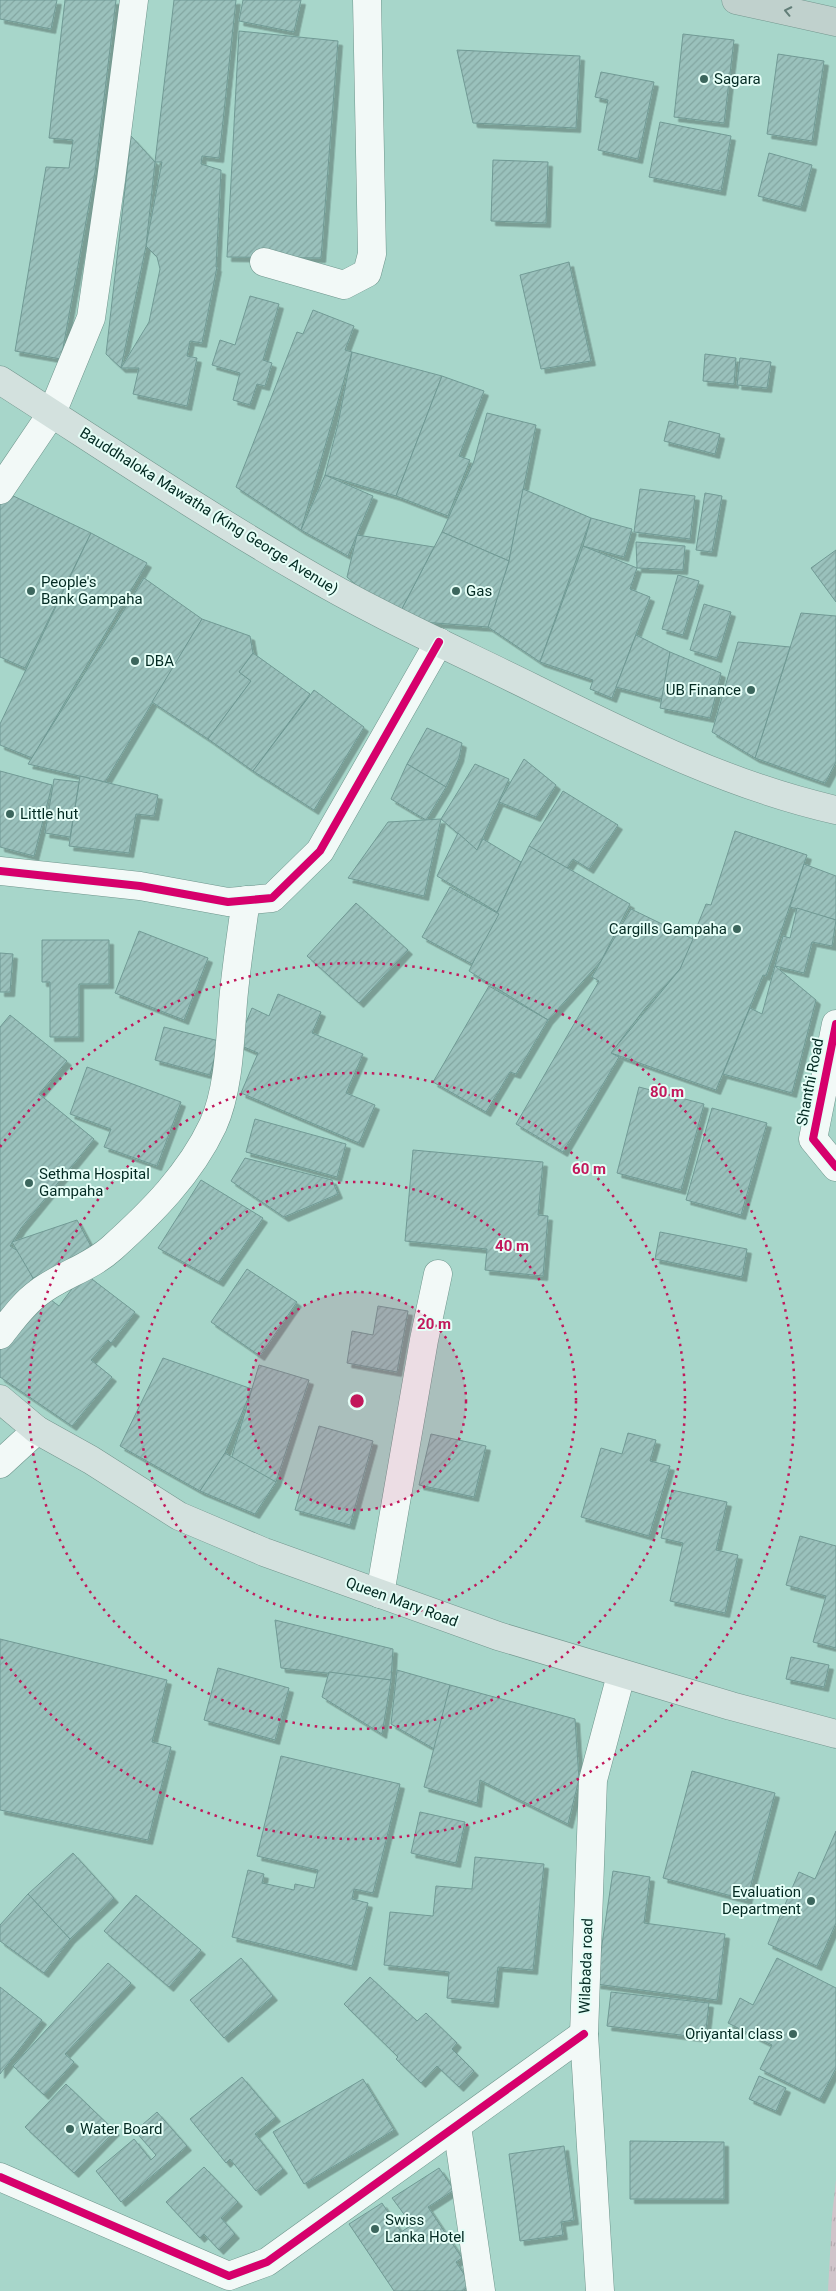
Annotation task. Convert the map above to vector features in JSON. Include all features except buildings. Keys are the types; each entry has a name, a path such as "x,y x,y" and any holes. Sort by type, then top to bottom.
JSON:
{"highway":[{"path":"736,0 836,22"}],"main road":[{"name":"Bauddhaloka Mawatha (King George Avenue)","path":"0,380 302,571 439,642 689,762 755,787 836,810"},
{"name":"Queen Mary Road","path":"0,1400 37,1430 91,1460 179,1516 264,1552 498,1636 622,1675 836,1734"}],"street":[{"path":"0,490 52,413 90,318 111,180 134,0"},
{"path":"264,262 344,285 367,273 372,254 367,0"},
{"path":"0,872 140,886 228,902 272,898 320,851 439,642"},
{"path":"0,1335 25,1304 38,1292 98,1260 134,1228 182,1177 214,1124 230,1048 238,954 246,900"},
{"name":"Shanthi Road","path":"836,1024 813,1139 836,1167"},
{"path":"380,1594 424,1340 438,1274"},
{"path":"0,1464 37,1430"},
{"name":"Wilabada road","path":"600,2291 584,2034 593,1780 622,1675"},
{"path":"0,2177 229,2284 267,2262 584,2034"},
{"path":"457,2126 481,2291"}],"green space":[{"path":"836,2180 836,2291 828,2291 832,2216"}],"cycle path":[{"path":"0,871 140,886 228,902 272,898 320,851 439,642"},
{"path":"836,1024 813,1139 836,1167"},
{"path":"0,2177 229,2276 267,2262 584,2034"}],"place":[{"name":"Sagara","path":"704,79"},
{"name":"People's Bank Gampaha","path":"31,591"},
{"name":"Gas","path":"456,591"},
{"name":"DBA","path":"135,661"},
{"name":"UB Finance","path":"751,690"},
{"name":"Little hut","path":"10,814"},
{"name":"Cargills Gampaha","path":"737,929"},
{"name":"Sethma Hospital Gampaha","path":"29,1183"},
{"name":"Evaluation Department","path":"811,1901"},
{"name":"Oriyantal class","path":"793,2034"},
{"name":"Water Board","path":"70,2129"},
{"name":"Swiss Lanka Hotel","path":"375,2229"}]}
